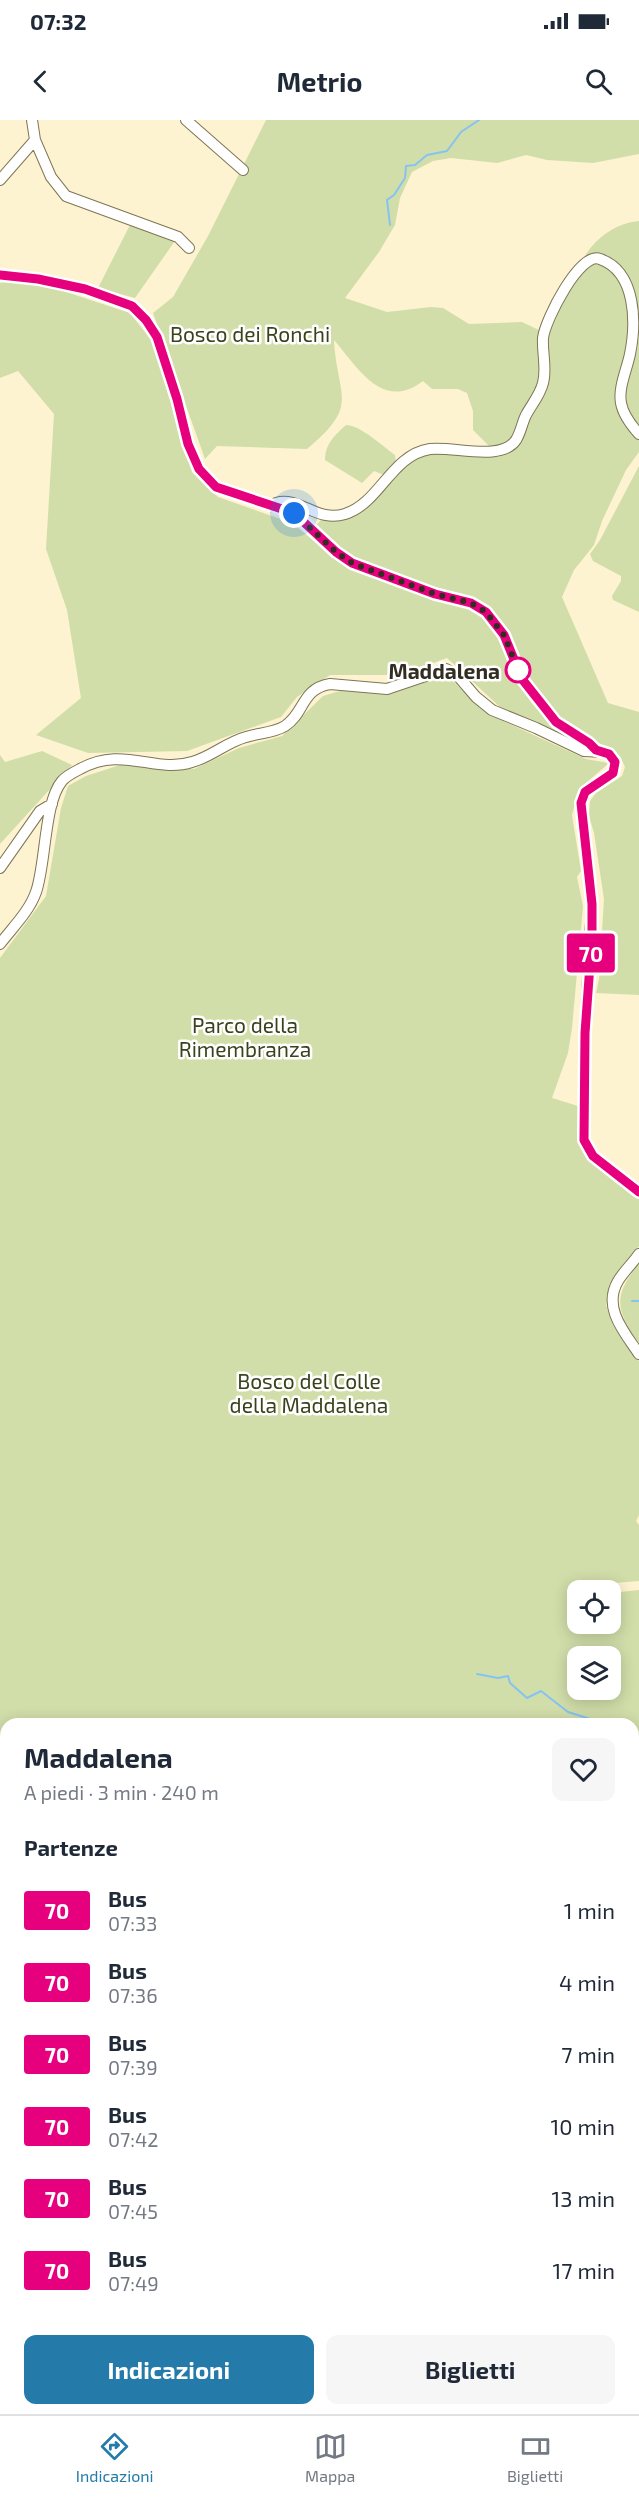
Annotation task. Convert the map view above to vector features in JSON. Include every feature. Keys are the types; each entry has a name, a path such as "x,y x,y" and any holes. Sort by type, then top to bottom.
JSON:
{"street":[{"path":"32,120 35,140 51,177 66,196 178,237 189,248"},
{"path":"186,120 243,170"},
{"path":"0,180 35,140"},
{"path":"273,507 276,503 288,501 318,514 334,516 344,514 362,506 398,467 420,452 439,448 494,452 507,449 521,431 523,421 544,381 543,337 548,323 578,268 593,258 599,258 615,268 626,282 634,327 620,402 626,417 639,434"},
{"path":"0,275 38,279 85,289 132,306 146,320 157,337 177,399 188,444 199,469 216,487 300,517 336,552 352,563 435,594 471,603 486,612 504,635 526,684 556,722 596,750"},
{"path":"0,945 26,911 36,891 52,804 62,781 76,771 98,761 128,759 162,764 191,763 245,737 285,726 292,720 305,699 322,686 330,684 387,689 413,682 440,669 446,669 457,675 476,697 500,714 584,751 596,750 609,754 615,762 613,773 585,792 581,803 592,904 585,1033 584,1140 593,1156 639,1192"},
{"path":"0,868 40,810 52,804"},
{"path":"639,1254 618,1281 613,1308 619,1323 639,1354"}],"green space":[{"name":"Bosco dei Ronchi","path":"266,120 639,120 639,154 593,163 547,160 526,155 497,163 451,158 433,161 412,172 400,198 395,225 379,252 345,298 387,312 431,307 443,308 469,324 522,322 541,331 569,290 583,259 594,244 614,228 639,221 639,452 626,470 602,521 594,545 574,570 562,597 608,703 639,712 639,995 596,993 599,979 604,899 594,833 589,816 590,801 596,793 622,776 625,767 620,756 564,722 528,681 517,658 511,636 491,608 463,594 440,591 351,557 315,526 321,520 335,520 407,464 419,458 430,454 451,453 500,457 473,430 473,411 467,393 458,389 432,389 423,381 409,389 396,392 384,389 372,383 334,340 342,399 340,410 324,434 307,449 217,446 205,459 153,313 173,297 208,236"},
{"path":"131,223 177,238 135,298 98,288"},
{"path":"8,281 48,286 130,313 152,341 192,472 218,497 292,523 350,570 411,592 462,605 473,611 490,624 530,701 550,723 579,743 500,707 447,658 400,675 330,675 297,697 281,717 187,751 88,753 36,735 81,698 67,610 46,549 54,414 18,371 0,378 0,283"},
{"path":"346,425 365,432 395,455 396,463 384,475 374,471 362,483 325,460 329,445"},
{"path":"639,466 639,612 613,600 612,596 621,581 621,576 593,561 590,554 600,540"},
{"name":"Parco della Rimembranza","path":"442,676 452,680 505,722 586,759 609,763 579,789 572,815 581,871 577,877 583,906 568,1053 552,1098 578,1106 579,1126 587,1152 602,1170 639,1199 639,1246 613,1281 606,1305 613,1325 639,1361 639,1515 636,1521 639,1525 639,1581 567,1580 567,1634 621,1634 621,1592 639,1590 639,1718 0,1718 0,958 46,896 61,808 68,786 86,776 120,765 194,769 239,748 282,736 323,696 343,690 391,694"},
{"path":"42,751 72,765 0,844 0,755 5,762"},
{"path":"639,1264 639,1343 625,1321 620,1303 625,1285"}],"waterway":[{"path":"390,225 387,200 394,195 405,178 406,166 415,165 427,155 447,151 461,132 479,120"},
{"path":"632,1301 639,1301"},
{"path":"477,1674 498,1678 508,1676 510,1683 527,1698 541,1691 568,1712 587,1718"}],"bus line":[{"name":"70","path":"0,275 8,274 85,289 132,306 146,320 157,337 177,399 188,444 199,469 216,487 294,513 336,552 352,563 435,594 471,603 486,612 504,635 522,679 556,722 596,750 609,754 613,758 615,769 613,773 585,792 580,810 589,862 592,904 585,1033 584,1140 593,1156 639,1192"}],"place":[{"name":"Maddalena","path":"518,670"}],"route":[{"path":"294,513 336,552 352,563 435,594 471,603 486,612 504,635 518,670"}],"park label":[{"name":"Bosco del Colle della Maddalena","path":"309,1392"}]}
